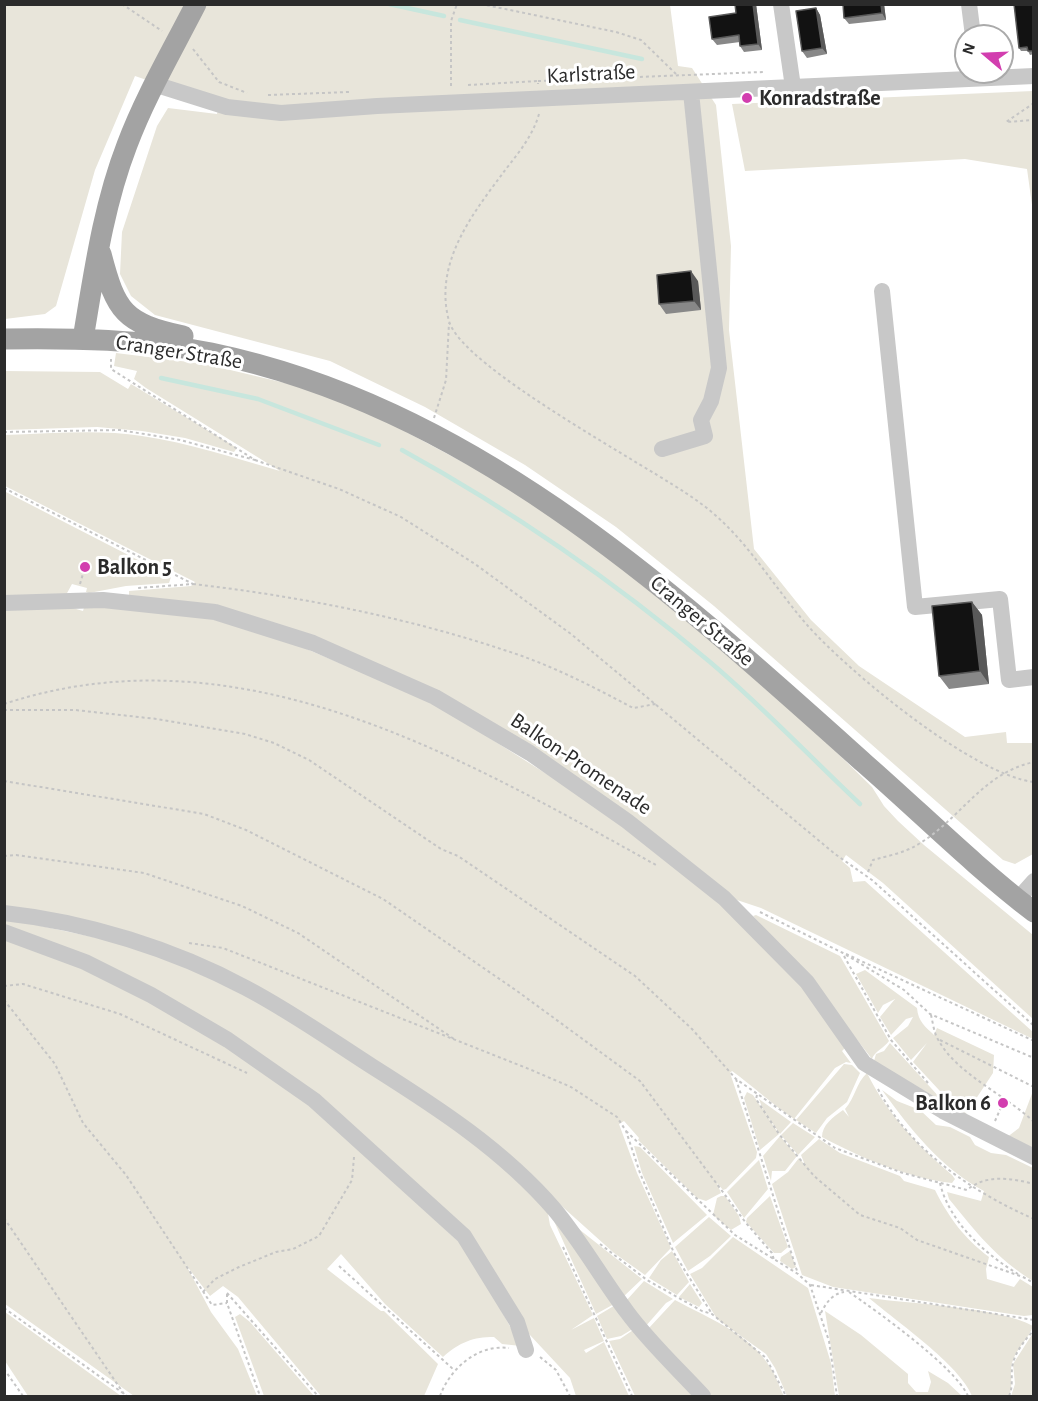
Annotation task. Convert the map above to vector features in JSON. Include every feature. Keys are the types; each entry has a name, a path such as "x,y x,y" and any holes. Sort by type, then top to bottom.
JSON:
{"main road":[{"path":"83,339 99,248 127,146 154,84 196,4"},
{"name":"Cranger Straße","path":"99,248 116,302 143,327 257,354 326,375 350,395"},
{"name":"Cranger Straße","path":"4,339 83,339 211,353 288,373 350,395 430,432 533,491 606,543 676,598 1026,905"}],"street":[{"path":"781,4 793,87"},
{"path":"969,4 972,24"},
{"name":"Karlstraße","path":"154,84 227,107 281,113 954,76"},
{"name":"Karlstraße","path":"1014,76 1034,76"},
{"path":"662,449 705,436 701,420 711,401 719,368 691,92"},
{"path":"882,291 915,607 1000,599 1009,680 1034,677"},
{"name":"Balkon-Promenade","path":"4,603 103,600 215,612 313,642 435,697 550,766 627,820 724,898 807,982 864,1063 943,1111 1034,1157"},
{"name":"Cranger Straße","path":"1026,905 1034,881"},
{"path":"4,914 66,924 197,964 246,988 294,1016 486,1143 554,1209 629,1315 703,1396"},
{"path":"4,932 85,962 151,995 228,1040 314,1100 464,1236 517,1322 526,1350"}],"path":[{"path":"122,4 194,50 219,82 248,93"},
{"path":"430,432 446,380 449,323 447,283 459,236 529,139 539,116 538,81 450,86 452,21 457,4"},
{"path":"482,4 616,32 641,40 669,65 676,75"},
{"path":"258,94 357,91"},
{"path":"1034,103 1006,122 1034,120"},
{"path":"449,323 463,344 496,372 697,500 729,528 807,624 842,662 942,738 984,766 1023,781 1034,782"},
{"path":"112,341 111,369 255,460"},
{"path":"4,432 120,430 180,440 255,460 339,489 401,517 475,564 571,633 835,854 868,874 1034,1026"},
{"path":"4,488 193,584"},
{"path":"78,592 85,567"},
{"path":"130,588 193,584 272,593 449,633 517,654 633,708 656,704"},
{"path":"4,704 80,685 192,681 275,693 323,706 453,757 562,812 665,870"},
{"path":"4,710 75,710 158,719 245,734 274,743 309,760 635,976 692,1029 736,1079 835,1148 903,1173 967,1190 984,1181 1004,1178 1034,1184"},
{"path":"868,874 873,860 915,846 937,831 994,778 1009,770 1034,762"},
{"path":"4,781 204,814 246,830 383,899 517,991 640,1081 774,1260"},
{"path":"4,856 16,855 144,873 242,906 298,933 458,1042"},
{"path":"754,910 843,953 904,990 930,1014 1034,1058"},
{"path":"188,943 223,948 571,1087 617,1117 626,1131 711,1215 735,1235 798,1274 810,1285 829,1341 837,1396"},
{"path":"843,953 853,955 1034,1041"},
{"path":"843,953 891,1040 932,1087"},
{"path":"4,986 23,984 120,1014 254,1077"},
{"path":"4,1000 55,1064 83,1123 126,1175 212,1305 227,1303"},
{"path":"930,1014 937,1039 944,1049 981,1083 1034,1122"},
{"path":"937,1039 1034,1087"},
{"path":"864,1063 883,1099 906,1131 970,1188 1034,1219"},
{"path":"736,1079 798,1274"},
{"path":"757,1095 763,1110 779,1134 814,1176 853,1210 900,1228 917,1240 1023,1277"},
{"path":"992,1131 1003,1103"},
{"path":"626,1131 639,1173 674,1252 711,1314"},
{"path":"203,1292 216,1279 239,1267 276,1252 293,1249 319,1236 352,1180 354,1136"},
{"path":"940,1183 943,1198 954,1217 1005,1266 1034,1283"},
{"path":"4,1218 126,1395"},
{"path":"595,1240 647,1280 711,1314 766,1358 786,1396"},
{"path":"561,1243 632,1396"},
{"path":"339,1266 454,1370"},
{"path":"810,1285 1034,1320"},
{"path":"821,1313 826,1302 838,1293 849,1292 886,1318 952,1376 968,1396"},
{"path":"260,1396 227,1303 227,1293 318,1396"},
{"path":"4,1308 126,1395"},
{"path":"1009,1396 1014,1385 1012,1365 1023,1342 1034,1330"},
{"path":"440,1396 454,1370 478,1353 502,1347 526,1350 543,1358 556,1370 570,1396"},
{"path":"4,1369 23,1396"}],"shaded area":[{"path":"5,5 670,5 678,66 692,68 716,105 731,246 729,330 754,549 811,620 859,666 965,737 1006,732 1007,743 1033,743 1033,854 1015,864 1003,860 714,606 616,527 525,465 425,407 330,361 155,315 131,296 120,274 122,232 157,126 168,108 217,114 219,105 135,76 95,170 56,306 45,314 5,319"},
{"path":"1033,91 1033,212 1027,169 965,159 745,171 732,104"},
{"path":"116,353 205,364 302,387 382,419 515,490 642,581 820,736 872,787 884,806 924,845 1033,935 1033,1019 883,883 846,855 842,861 850,868 853,882 865,881 1033,1032 1033,1039 761,908 728,897 610,802 357,657 129,597 129,591 191,586 195,582 5,486 4,435 91,432 142,436 194,447 280,471 146,388 134,379 137,371 114,366"},
{"path":"4,371 100,372 128,389 131,384 237,448 234,452 185,438 97,427 5,430"},
{"path":"4,491 171,577 169,583 126,586 89,593 86,592 87,588 72,584 66,595 5,597"},
{"path":"85,604 201,615 283,639 434,703 599,807 693,879 779,956 847,1046 842,1051 851,1063 846,1062 835,1068 794,1119 732,1071 730,1073 757,1152 756,1158 726,1189 723,1190 717,1183 721,1193 706,1201 697,1198 638,1140 639,1138 624,1121 619,1124 637,1173 671,1248 645,1275 614,1253 497,1148 200,961 5,911 4,608 66,606 83,611"},
{"path":"756,915 840,956 889,1041 872,1059 808,977 753,916"},
{"path":"4,918 116,942 197,968 244,991 399,1087 493,1156 547,1208 550,1225 593,1315 571,1330 594,1318 604,1341 584,1350 586,1353 604,1342 629,1396 576,1396 570,1378 529,1334 465,1235 230,1037 5,928"},
{"path":"5,935 130,990 248,1058 308,1103 459,1242 482,1276 521,1346 502,1344 494,1337 480,1338 461,1344 443,1357 385,1304 341,1254 327,1269 384,1311 438,1364 424,1396 321,1396 238,1297 223,1286 210,1296 186,1265 211,1312 238,1349 257,1396 134,1396 5,1304"},
{"path":"865,970 917,1008 921,1021 934,1035 937,1028 994,1055 993,1073 964,1117 913,1062 927,1043 911,1060 893,1038 908,1026 913,1017 906,1019 891,1035 880,1017 895,999 883,1005 878,1013 856,974"},
{"path":"890,1043 940,1100 874,1061 876,1054 884,1051"},
{"path":"844,1064 852,1065 860,1073 847,1102 827,1118 816,1133 796,1120"},
{"path":"867,1073 894,1116 915,1141 952,1175 955,1179 952,1183 919,1177 885,1166 822,1137 826,1125 832,1118 843,1110 849,1117 845,1109 860,1081"},
{"path":"882,1090 897,1101 920,1110 936,1125 950,1127 970,1137 975,1145 991,1153 1006,1155 1033,1168 1033,1281 987,1244 949,1199 947,1192 981,1201 984,1191 968,1182 940,1159 915,1133"},
{"path":"1033,1091 1033,1152 1006,1138 1019,1128"},
{"path":"747,1092 753,1095 779,1134 760,1150 744,1098"},
{"path":"759,1099 791,1122 780,1134 763,1110"},
{"path":"793,1123 815,1137 798,1155 781,1135"},
{"path":"780,1136 797,1156 785,1171 772,1171 771,1181 763,1156"},
{"path":"819,1139 840,1153 900,1176 904,1181 935,1190 958,1227 989,1257 986,1269 987,1279 1014,1287 1020,1279 1033,1287 1033,1315 1024,1316 833,1287 802,1275 772,1184 788,1172 799,1158 805,1165 801,1155"},
{"path":"634,1146 640,1147 707,1215 673,1243 642,1173"},
{"path":"759,1160 768,1189 744,1218 727,1192"},
{"path":"725,1196 739,1216 741,1224 731,1230 713,1215 717,1198"},
{"path":"770,1196 788,1247 781,1253 774,1253 746,1222 747,1218"},
{"path":"709,1217 731,1236 710,1256 688,1271 675,1247"},
{"path":"554,1221 616,1303 596,1314"},
{"path":"575,1226 642,1279 622,1298"},
{"path":"733,1237 808,1288 831,1363 835,1396 787,1396 766,1354 717,1319 690,1274 702,1268"},
{"path":"672,1251 689,1282 677,1295 649,1278 661,1260"},
{"path":"790,1251 796,1267 792,1269 780,1261 781,1257"},
{"path":"644,1281 673,1299 666,1303 645,1327 625,1302"},
{"path":"690,1284 702,1303 699,1307 679,1297"},
{"path":"869,1298 977,1310 999,1314 1033,1326 1012,1363 1009,1396 972,1396 955,1371 941,1357"},
{"path":"675,1300 727,1327 751,1345 772,1370 784,1396 709,1396 648,1329"},
{"path":"617,1304 636,1327 621,1336 607,1339 597,1316"},
{"path":"825,1311 861,1335 908,1374 908,1383 916,1392 928,1392 931,1382 928,1371 948,1383 962,1396 839,1396"},
{"path":"5,1312 121,1396 28,1396 5,1361"},
{"path":"240,1314 250,1322 314,1396 264,1396 235,1317"},
{"path":"636,1328 699,1396 635,1396 609,1341 620,1339"},
{"path":"1033,1333 1033,1396 1011,1396 1015,1384 1013,1364"}],"building":[{"path":"735,4 753,4 758,44 740,46 739,35 712,39 709,17 736,13"},
{"path":"843,4 881,4 882,13 844,18"},
{"path":"1014,4 1034,4 1034,51 1028,51 1027,47 1019,48"},
{"path":"816,8 822,48 802,51 796,11"},
{"path":"691,271 694,301 659,304 657,275"},
{"path":"972,602 980,671 939,676 932,606"}],"waterway":[{"path":"389,4 444,16"},
{"path":"460,20 642,59"},
{"path":"161,378 258,399 379,445"},
{"path":"402,450 483,497 561,548 674,632 767,714 860,804"}],"place":[{"name":"Konradstraße","path":"747,98"},
{"name":"Balkon 5","path":"85,567"},
{"name":"Balkon 6","path":"1003,1103"}]}
